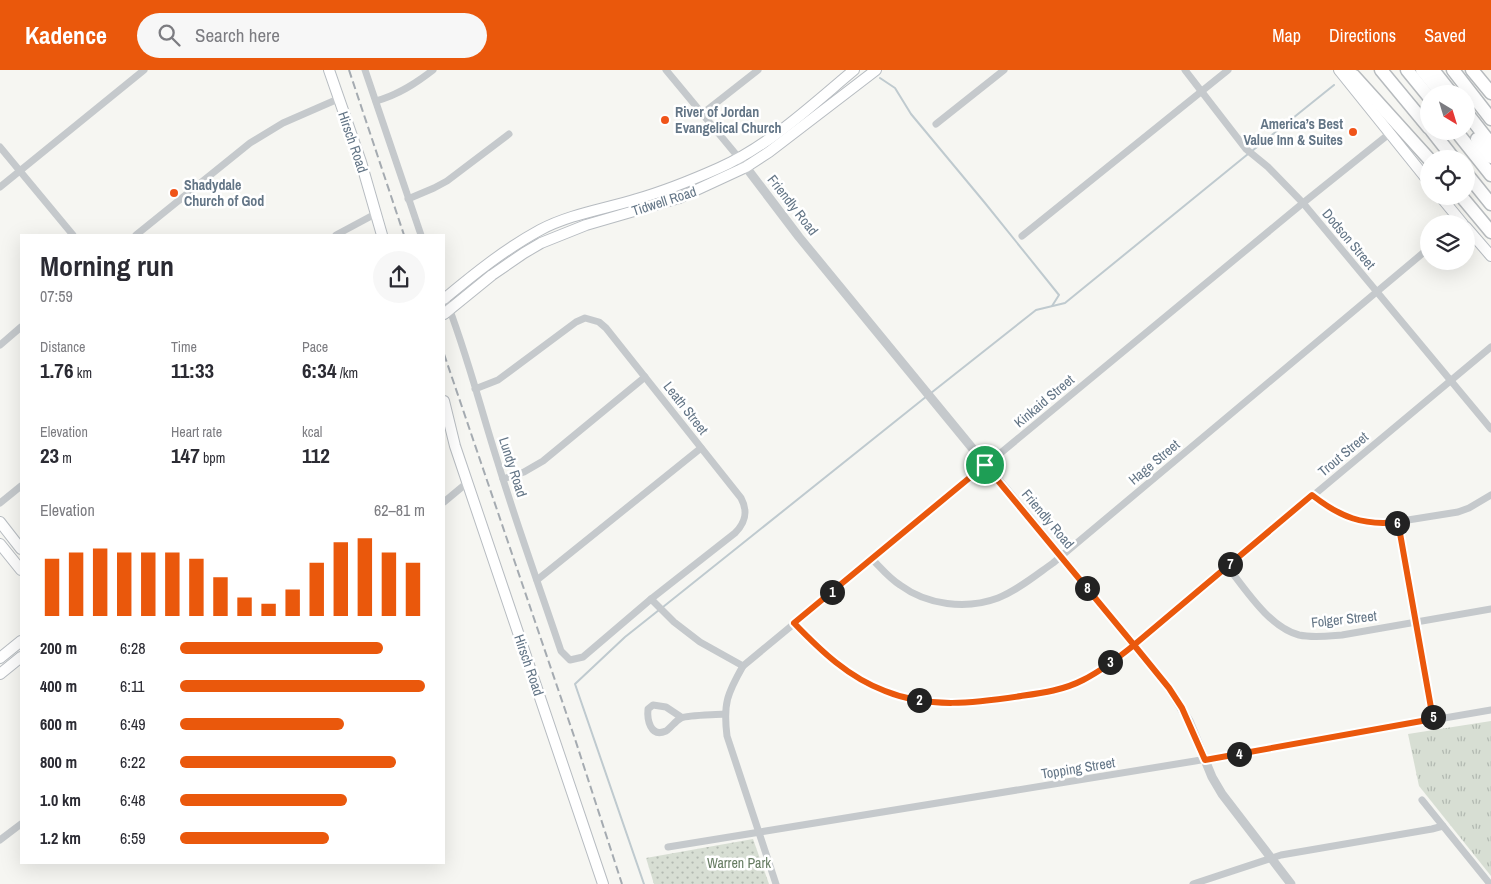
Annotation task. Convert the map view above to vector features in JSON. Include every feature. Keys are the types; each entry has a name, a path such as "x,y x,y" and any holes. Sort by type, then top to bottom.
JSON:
{"highway":[{"path":"1340,70 1354,76 1421,150"},
{"path":"1381,70 1420,117"},
{"path":"1407,70 1420,86"},
{"path":"1416,70 1428,85"},
{"path":"1422,70 1434,85"},
{"path":"1433,70 1445,85"},
{"path":"1453,70 1491,118"},
{"path":"1472,70 1491,93"},
{"path":"1475,129 1491,157"},
{"path":"1439,140 1447,150"},
{"path":"1463,140 1491,175"},
{"path":"1483,144 1491,164"},
{"path":"1475,185 1491,204"},
{"path":"1468,205 1491,232"}],"main road":[{"name":"Hirsch Road","path":"329,70 384,234"},
{"name":"Tidwell Road","path":"447,311 492,275 524,252 541,243 638,204 721,168 739,158 771,138 854,70"},
{"name":"Tidwell Road","path":"445,296 496,257 537,232 566,220 638,204 679,198 746,167 769,152 876,70"},
{"path":"1340,70 1420,171"},
{"path":"827,93 834,101"},
{"path":"1447,205 1455,215"},
{"path":"537,232 541,243"},
{"path":"1475,238 1491,256"},
{"name":"Hirsch Road","path":"445,405 456,446 603,884"},
{"name":"Hirsch Road","path":"445,423 456,446"},
{"path":"0,522 20,548"},
{"path":"0,544 20,569"},
{"path":"0,658 20,642"},
{"path":"0,674 20,658"}],"street":[{"path":"0,187 144,70"},
{"path":"365,70 421,234"},
{"path":"376,102 406,89 433,70"},
{"name":"Friendly Road","path":"666,70 739,158 799,237 1169,688 1182,708 1212,777 1222,794 1291,884"},
{"path":"702,114 758,70"},
{"path":"936,124 1004,70"},
{"name":"Dodson Street","path":"1184,70 1241,143 1253,156 1268,167 1303,203 1491,429"},
{"path":"1022,236 1228,70"},
{"path":"137,234 256,140 283,124 338,99"},
{"path":"408,199 447,181 509,134"},
{"name":"Kinkaid Street","path":"724,714 729,692 743,666 1389,134"},
{"path":"0,147 72,234"},
{"path":"338,234 377,213"},
{"name":"Hage Street","path":"872,559 887,575 911,592 938,602 969,604 992,600 1010,592 1061,556 1420,255"},
{"name":"Lundy Road","path":"447,311 475,389 561,651 570,660 583,657 654,601"},
{"name":"Leath Street","path":"475,389 498,380 576,322 585,318 599,322 645,377 745,505 744,524 654,601"},
{"path":"0,345 20,329"},
{"name":"Trout Street","path":"794,623 829,658 856,677 886,692 937,703 978,703 1053,691 1082,681 1134,645 1491,347"},
{"path":"503,479 524,472 543,461 645,377"},
{"path":"537,580 701,448"},
{"path":"445,501 468,482"},
{"path":"0,503 20,487"},
{"path":"1312,495 1326,506 1346,517 1371,523 1398,522 1458,512 1491,495"},
{"path":"1398,522 1433,719"},
{"name":"Folger Street","path":"1227,566 1268,616 1282,628 1300,635 1321,637 1342,635 1491,609"},
{"path":"654,601 700,642 743,666"},
{"path":"681,717 667,730 656,731 648,723 648,709 653,705 661,706 681,717 724,714 731,750 776,884"},
{"name":"Topping Street","path":"668,847 1205,760 1491,710"},
{"path":"1422,800 1490,884"},
{"path":"0,840 20,825"},
{"path":"1193,884 1281,855 1443,826"}],"green space":[{"path":"1491,721 1491,876 1419,786 1408,734"},
{"name":"Warren Park","path":"753,839 769,884 654,884 646,858"}],"waterway":[{"path":"880,78 895,88 911,114 1059,295 1052,306"},
{"path":"1252,151 1334,85"},
{"path":"931,393 1036,310 1065,303 1248,154"},
{"path":"663,607 927,396"},
{"path":"644,884 575,684 625,637 659,610"}],"railway":[{"path":"349,70 404,234"},
{"path":"445,357 575,739 622,884"}],"place":[{"name":"River of Jordan Evangelical Church","path":"665,120"},
{"name":"America’s Best Value Inn & Suites","path":"1353,132"},
{"name":"Shadydale Church of God","path":"174,193"}],"route":[{"path":"985,465 794,623 829,658 856,677 886,692 919,700 956,704 978,703 1053,691 1070,686 1095,673 1134,645 1169,688 1182,708 1196,735 1205,760 1433,719 1398,522 1371,523 1346,517 1326,506 1312,495 1134,645 985,465"}]}
